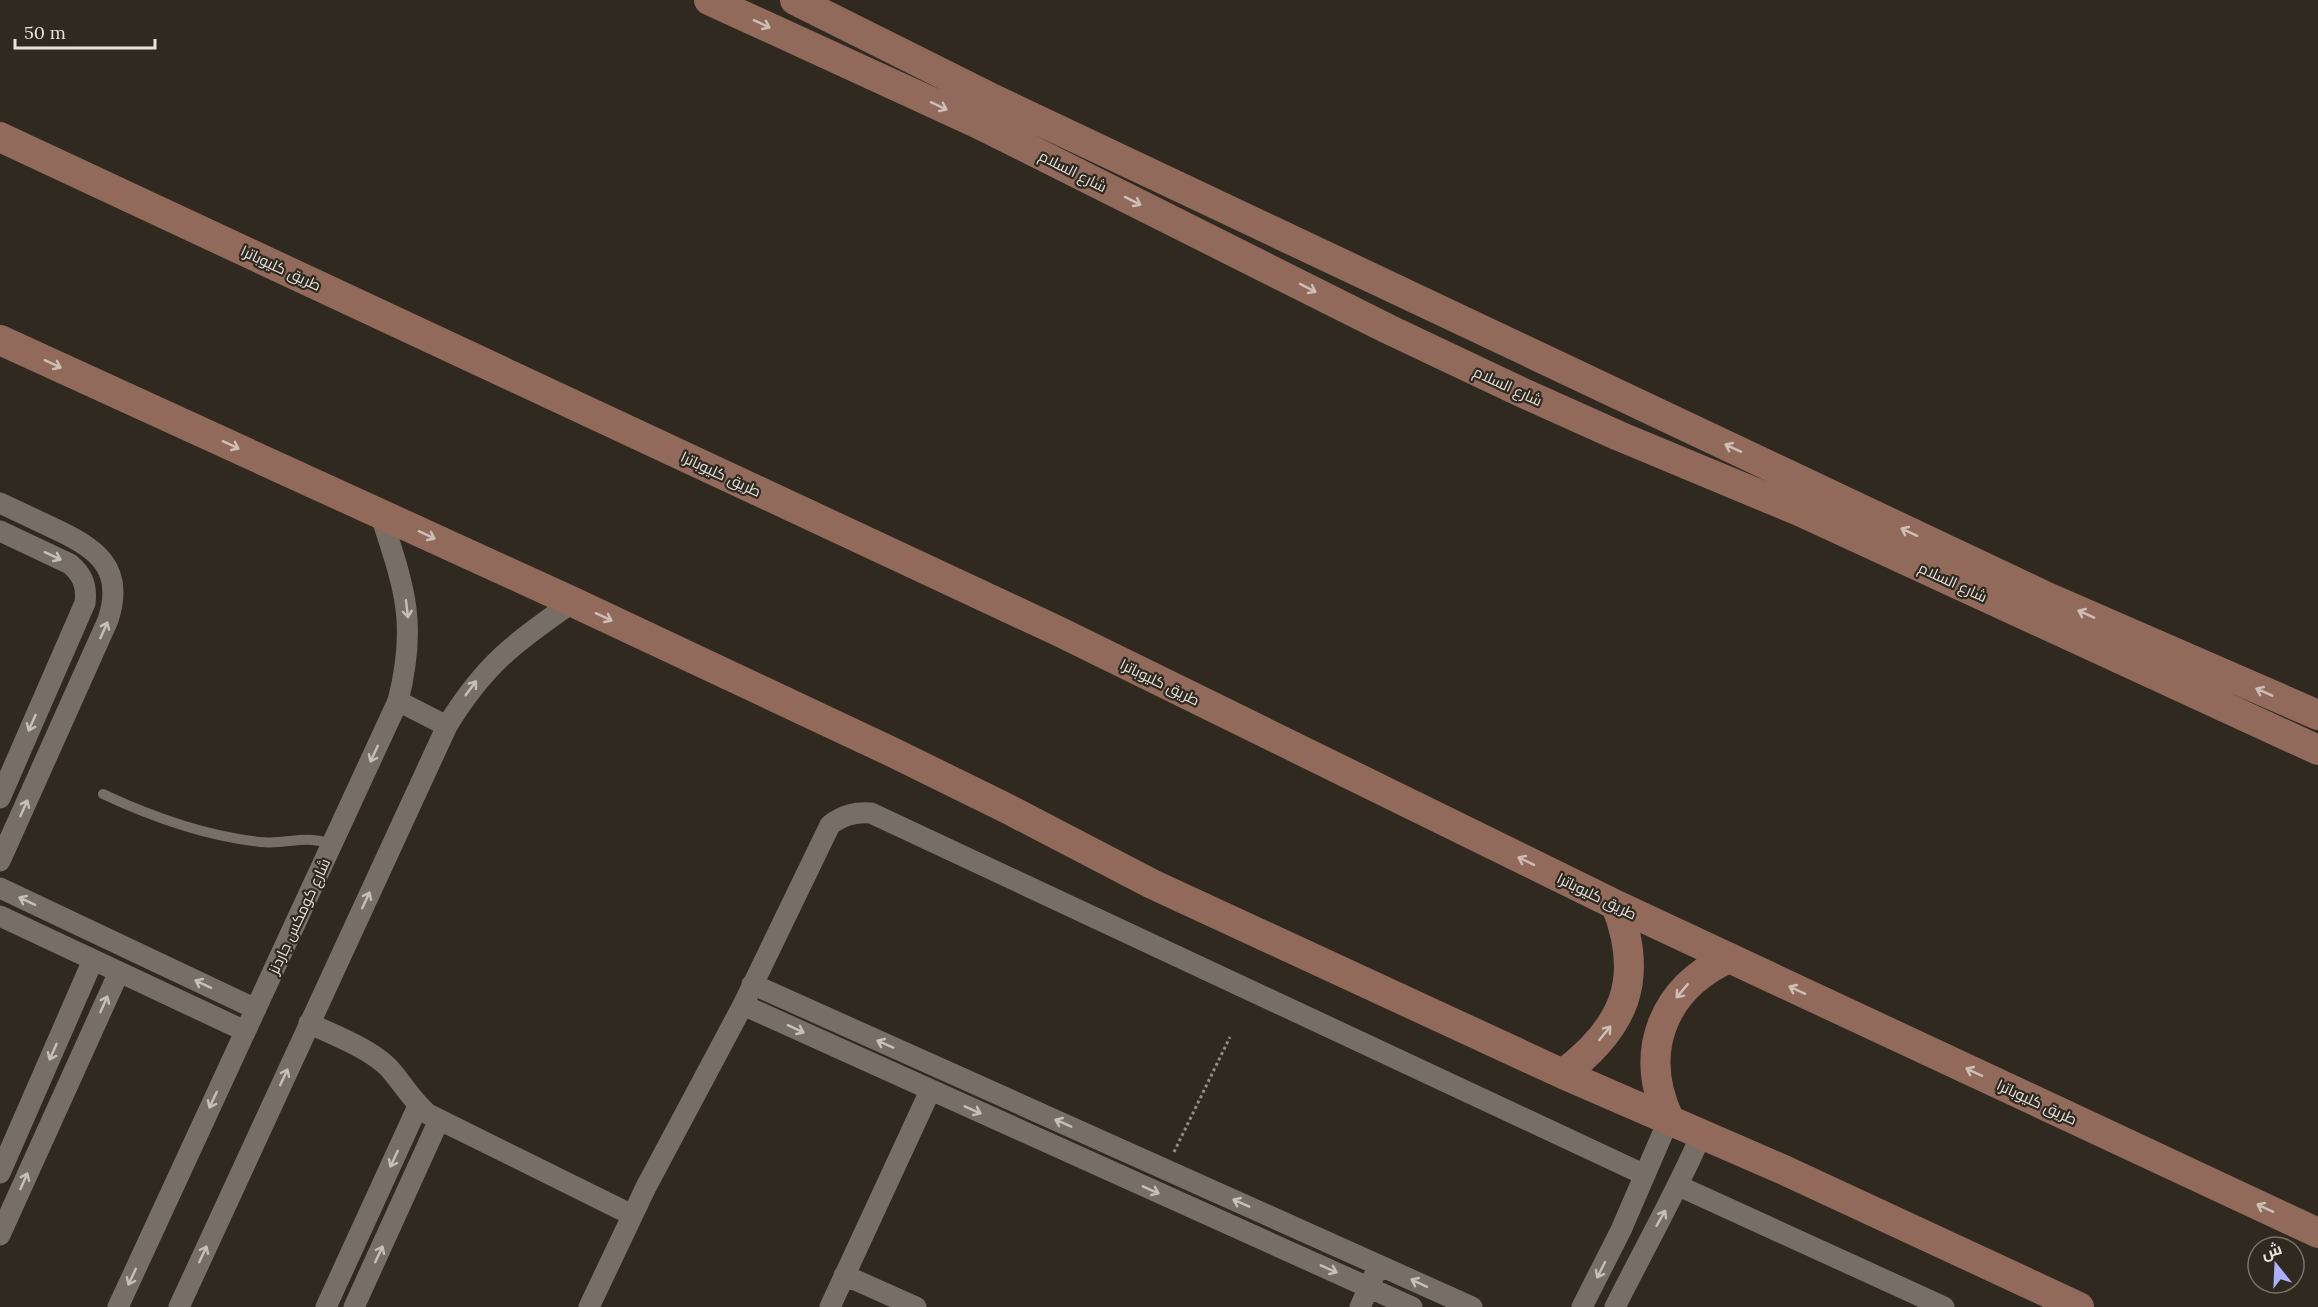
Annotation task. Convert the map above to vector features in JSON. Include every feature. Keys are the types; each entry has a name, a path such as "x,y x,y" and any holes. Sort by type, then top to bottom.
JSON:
{"main road":[{"name":"شارع السلام","path":"709,0 983,110 2046,597 2318,715"},
{"name":"شارع السلام","path":"795,0 983,110 1388,329 1619,436 1799,511 2318,750"},
{"name":"طريق كليوباترا","path":"0,136 1058,631 1616,905 2318,1233"},
{"path":"0,340 573,602 890,751 1152,884 1563,1074 1702,1133 2079,1307"},
{"path":"1563,1074 1580,1061 1612,1024 1622,1007 1628,989 1629,953 1616,905"},
{"path":"1669,1119 1658,1089 1655,1072 1655,1056 1662,1024 1677,996 1688,984 1701,973 1729,958"}],"street":[{"path":"0,503 90,547 107,568 114,594 108,620 0,861"},
{"name":"شارع كومكس جاردنز","path":"118,1307 398,701 407,657 408,621 399,568 380,513"},
{"path":"0,531 70,564 79,571 86,592 85,603 0,798"},
{"path":"178,1307 447,726 479,678 499,657 520,638 573,602"},
{"path":"398,701 447,726"},
{"path":"589,1307 632,1215 742,1005 830,825 847,815 871,813 1645,1175"},
{"path":"0,888 256,1009"},
{"path":"0,916 245,1031"},
{"path":"0,1173 4,1151 93,960"},
{"path":"0,1235 119,972"},
{"path":"752,984 1472,1307"},
{"path":"742,1005 1412,1307"},
{"path":"309,1023 378,1059 396,1077 418,1106 440,1120 632,1215"},
{"path":"906,1080 917,1058"},
{"path":"830,1307 930,1091"},
{"path":"326,1307 418,1106"},
{"path":"1582,1307 1621,1230 1669,1119"},
{"path":"354,1307 440,1120"},
{"path":"1615,1307 1647,1241 1679,1186 1702,1133"},
{"path":"1679,1186 1944,1307"},
{"path":"1621,1230 1647,1241"},
{"path":"1360,1307 1379,1265"},
{"path":"844,1275 916,1307"}],"lane":[{"path":"103,794 154,816 219,834 265,843 310,838 332,844"}],"path":[{"path":"1166,1170 1230,1037"}]}
